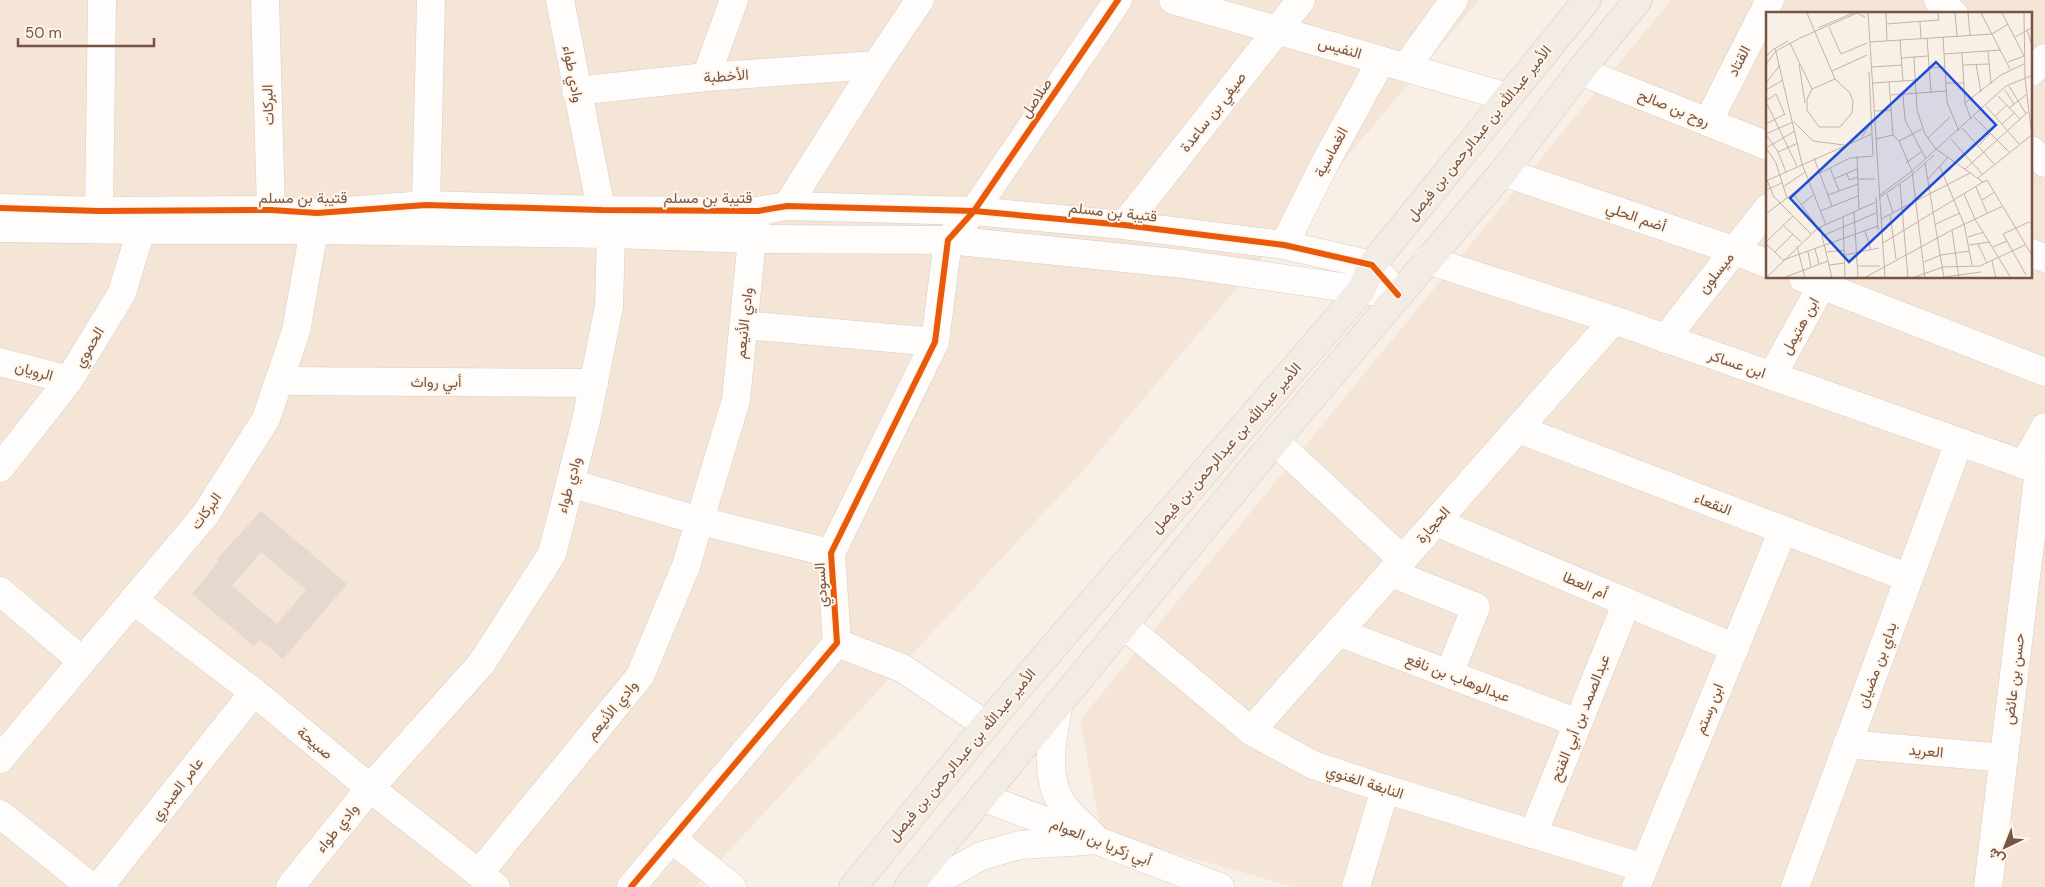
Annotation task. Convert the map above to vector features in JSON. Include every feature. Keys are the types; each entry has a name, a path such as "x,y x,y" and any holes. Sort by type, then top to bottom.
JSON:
{"main road":[{"name":"الأمير عبدالله بن عبدالرحمن بن فيصل","path":"853,887 986,725 1361,291 1372,265 1507,96 1587,0"},
{"path":"908,887 1275,441 1503,172 1580,70 1638,0"}],"street":[{"path":"99,211 102,0"},
{"name":"البركات","path":"265,0 271,210"},
{"path":"426,205 431,0"},
{"name":"وادي طواء","path":"290,887 370,788 481,664 552,554 586,421 609,306 606,222 576,91 560,0"},
{"path":"706,77 734,0"},
{"path":"787,206 920,0"},
{"name":"صلاصل","path":"974,211 1118,0"},
{"name":"النفيس","path":"1173,0 1507,96"},
{"name":"صيفي بن ساعدة","path":"1124,225 1301,0"},
{"name":"الغماسية","path":"1284,245 1325,163 1394,64 1454,0"},
{"name":"القتاد","path":"1708,122 1770,0"},
{"path":"2032,71 2045,58"},
{"name":"الأخطبة","path":"576,91 706,77 876,66"},
{"name":"روح بن صالح","path":"1580,70 1766,145"},
{"path":"2032,151 2045,163"},
{"name":"أضم الحلي","path":"1503,172 1733,250 1766,263"},
{"name":"قتيبة بن مسلم","path":"0,228 271,210 316,221 426,205 606,222 752,239 948,240 1183,264 1398,295"},
{"name":"قتيبة بن مسلم","path":"0,208 99,211 142,220 606,222 787,206 974,211 1124,225 1284,245 1372,265"},
{"name":"وادي الأنيعم","path":"488,880 640,676 686,566 736,400 745,325 752,239 758,210"},
{"name":"ميسلون","path":"1665,339 1766,210"},
{"path":"948,240 974,211"},
{"name":"الحموي","path":"0,468 69,380 122,293 142,220"},
{"name":"البركات","path":"0,759 205,515 266,419 296,331 316,221"},
{"name":"السودي","path":"837,642 831,553 935,342 948,240"},
{"path":"2032,253 2045,258"},
{"name":"ابن عساكر","path":"1427,260 1614,320 2036,469"},
{"path":"1372,265 1398,295"},
{"path":"1818,280 2045,372"},
{"name":"ابن هتيمل","path":"1772,376 1818,280"},
{"name":"الحجارة","path":"1251,731 1614,320"},
{"path":"745,325 935,342"},
{"name":"الرويان","path":"0,362 69,380"},
{"name":"أبي رواث","path":"279,381 594,383"},
{"name":"حسن بن عائض","path":"1988,887 2036,469 2045,427"},
{"name":"النقعاء","path":"1518,429 1909,578"},
{"path":"1275,441 1397,566 1476,607 1449,674"},
{"name":"بداي بن مضيان","path":"1795,887 1959,442"},
{"path":"570,483 700,521 831,553"},
{"name":"أم العطا","path":"1436,522 1735,648"},
{"name":"ابن رستم","path":"1640,878 1783,530"},
{"path":"0,591 82,662"},
{"name":"صبيحة","path":"133,600 254,692 370,788 488,880"},
{"name":"عبدالصمد بن أبي الفتح","path":"1533,834 1627,602"},
{"name":"النابغة الغنوي","path":"1124,625 1251,731 1313,764 1385,789 1533,834 1640,878"},
{"name":"عبدالوهاب بن نافع","path":"1338,632 1578,723"},
{"path":"631,887 837,642 902,668 986,725"},
{"name":"عامر العبدري","path":"99,887 254,692"},
{"path":"1059,704 1052,746 1053,779 1062,804 1098,841"},
{"name":"العريد","path":"1848,744 2004,758"},
{"path":"1356,887 1385,789"},
{"name":"أبي زكريا بن العوام","path":"982,797 1220,887"},
{"path":"0,814 91,887"},
{"path":"672,839 732,887"},
{"path":"926,887 981,856 1020,844 1098,841"}],"shaded area":[{"path":"0,0 1479,0 1082,472 695,887 0,887"},
{"path":"1671,0 2045,0 2045,887 1294,887 1101,832 1080,720"}],"building":[{"path":"261,511 347,584 283,659 260,640 254,646 192,594 219,561 217,559","holes":["261,552 306,590 277,624 232,586"]}],"cycle path":[{"path":"631,887 837,643 831,553 935,342 948,240 974,211 1118,0"},
{"path":"0,208 99,211 271,210 317,213 426,205 601,210 758,211 787,206 974,211 1124,225 1284,245 1372,265 1398,295"}]}
